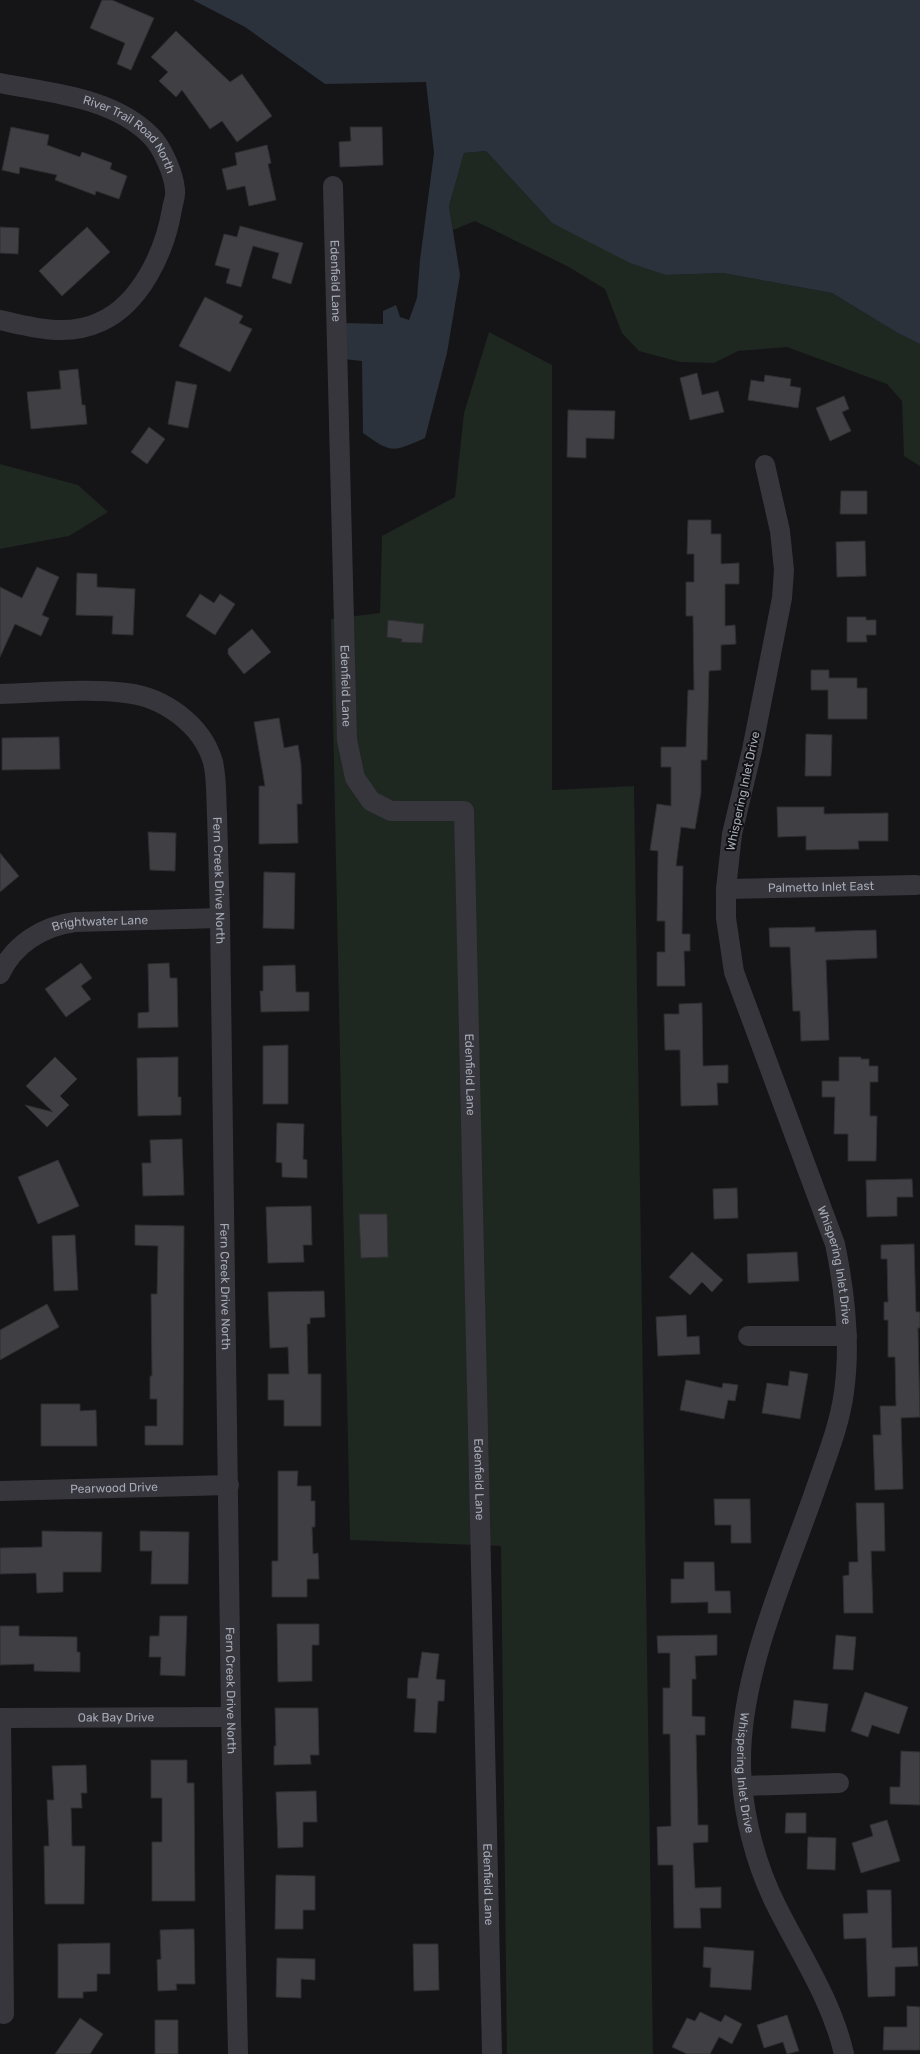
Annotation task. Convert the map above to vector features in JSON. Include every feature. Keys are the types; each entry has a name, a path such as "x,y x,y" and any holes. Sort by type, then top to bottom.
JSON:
{"street":[{"name":"River Trail Road North","path":"0,83 79,99 113,110 136,123 152,136 165,154 176,190 160,255 130,302 100,322 72,330 40,329 0,320"},
{"name":"Edenfield Lane","path":"333,186 347,730 355,778 372,801 390,811 464,811 492,2054"},
{"name":"Whispering Inlet Drive","path":"765,465 780,531 784,570 782,598 752,750 732,834 726,889 726,918 734,972 835,1244 844,1284 847,1336 844,1392 833,1439 767,1625 749,1685 743,1723 741,1764 750,1832 765,1882 818,1984 844,2054"},
{"name":"Fern Creek Drive North","path":"0,694 124,692 143,695 158,701 185,720 207,747 213,763 216,792 220,918 238,2054"},
{"name":"Palmetto Inlet East","path":"726,889 916,885"},
{"name":"Brightwater Lane","path":"0,974 22,945 43,931 60,924 220,918"},
{"path":"748,1336 847,1336"},
{"name":"Pearwood Drive","path":"0,1491 229,1485"},
{"name":"Oak Bay Drive","path":"1,1718 232,1717"},
{"path":"1,1718 4,2014"},
{"path":"743,1786 839,1783"}],"shaded area":[{"path":"193,0 920,0 920,344 896,332 832,293 723,273 666,275 630,263 552,223 486,151 464,153 449,206 460,275 447,353 425,438 393,449 380,445 363,433 362,361 343,359 344,323 383,324 383,311 396,305 400,317 409,320 417,298 434,153 426,82 325,84 245,27"},
{"path":"486,151 552,223 666,275 723,273 832,293 896,332 920,344 920,466 904,456 902,401 887,384 787,347 738,351 714,363 680,362 639,351 622,333 605,289 567,266 475,221 453,230 449,206 464,153"},
{"path":"489,332 552,365 552,790 634,786 653,2054 507,2054 501,1546 350,1540 331,619 380,613 382,536 455,497 464,413"},
{"path":"0,464 78,485 108,512 69,536 0,549"}],"building":[{"path":"102,0 112,0 154,18 131,70 117,64 125,43 90,28"},
{"path":"176,31 230,82 242,74 272,116 237,142 222,121 210,129 182,90 176,97 159,81 168,72 151,57"},
{"path":"11,127 49,135 47,145 80,157 82,152 112,163 110,169 127,176 119,199 96,191 95,195 55,180 57,175 20,167 19,174 2,170"},
{"path":"350,127 382,127 383,165 340,167 339,142 351,141"},
{"path":"267,145 271,163 268,164 276,200 249,206 245,186 227,190 222,169 237,165 235,153"},
{"path":"240,226 303,243 291,284 272,278 279,253 253,246 241,287 226,283 230,269 215,265 224,234 237,237"},
{"path":"0,227 19,228 18,254 0,253"},
{"path":"87,227 110,252 62,296 39,271"},
{"path":"205,297 243,316 239,323 252,329 230,372 179,346"},
{"path":"78,369 82,405 85,405 87,424 31,429 27,392 61,389 59,371"},
{"path":"697,373 702,395 718,391 724,412 690,420 680,378"},
{"path":"765,375 791,379 790,386 801,388 798,408 748,400 751,380 764,382"},
{"path":"176,381 197,385 188,428 168,424"},
{"path":"844,396 849,409 842,412 851,431 830,441 816,408"},
{"path":"568,410 615,411 614,439 586,438 586,458 567,457"},
{"path":"149,427 165,439 147,464 131,452"},
{"path":"841,491 867,491 867,514 840,514"},
{"path":"688,520 711,520 711,534 721,534 721,564 739,563 739,584 725,584 725,626 735,625 736,644 721,645 721,670 709,671 707,760 701,760 701,793 695,829 681,827 676,866 683,866 682,934 690,934 690,951 684,951 685,986 657,986 657,952 665,952 665,921 657,921 658,851 650,850 657,804 671,806 671,767 661,767 661,747 686,747 688,690 694,690 693,616 686,616 686,582 694,582 694,554 687,554"},
{"path":"865,541 866,576 837,577 836,542"},
{"path":"37,567 59,577 42,615 49,618 41,636 15,624 0,657 0,587 22,598"},
{"path":"77,573 97,574 97,587 135,589 133,635 112,634 113,616 76,615"},
{"path":"200,594 214,603 220,594 235,604 215,635 186,616"},
{"path":"847,617 866,617 866,620 876,620 876,635 866,635 867,642 847,642"},
{"path":"388,620 424,624 422,643 401,642 402,639 387,637"},
{"path":"252,629 271,652 244,674 228,654 228,649"},
{"path":"811,670 829,670 829,678 857,678 857,688 867,688 867,719 828,719 828,690 811,690"},
{"path":"279,718 284,748 298,745 301,764 302,804 297,804 298,843 259,844 259,786 265,786 254,722"},
{"path":"806,734 832,735 831,776 805,776"},
{"path":"59,737 60,769 2,770 2,738"},
{"path":"777,807 824,807 824,814 888,813 888,841 858,841 859,849 806,850 806,836 778,837"},
{"path":"148,832 176,833 175,871 150,870"},
{"path":"0,853 19,876 0,892"},
{"path":"264,872 295,873 294,929 263,928"},
{"path":"815,927 815,932 876,930 877,958 826,960 829,1040 801,1041 800,1011 793,1011 790,947 770,947 769,928"},
{"path":"81,963 92,978 81,986 91,999 66,1017 45,989"},
{"path":"169,963 170,978 177,978 178,1027 138,1028 138,1013 149,1012 148,964"},
{"path":"295,965 296,992 309,992 309,1011 261,1012 260,991 263,991 263,966"},
{"path":"702,1003 703,1066 728,1065 728,1083 717,1083 718,1105 681,1106 680,1050 665,1050 664,1014 679,1014 679,1004"},
{"path":"288,1045 288,1104 263,1104 263,1046"},
{"path":"55,1057 77,1079 60,1096 69,1105 47,1127 25,1105 53,1112 26,1086"},
{"path":"178,1057 178,1097 181,1097 181,1115 138,1116 137,1058"},
{"path":"839,1057 861,1057 861,1059 869,1059 869,1066 878,1066 878,1082 870,1082 870,1116 877,1116 876,1161 848,1161 848,1134 834,1134 835,1097 822,1097 822,1081 839,1081"},
{"path":"277,1123 304,1124 303,1159 307,1160 307,1178 282,1177 282,1163 276,1162"},
{"path":"182,1139 184,1195 143,1196 142,1163 151,1163 150,1140"},
{"path":"58,1160 79,1206 38,1224 18,1177"},
{"path":"912,1179 913,1197 897,1197 897,1216 867,1217 866,1180"},
{"path":"737,1188 738,1218 714,1219 713,1189"},
{"path":"311,1206 312,1245 303,1245 304,1262 268,1263 266,1207"},
{"path":"359,1214 387,1214 388,1257 361,1258"},
{"path":"135,1225 184,1226 183,1445 145,1445 145,1426 157,1426 157,1399 150,1399 150,1376 152,1376 151,1294 157,1294 158,1246 135,1245"},
{"path":"75,1235 78,1290 54,1291 52,1236"},
{"path":"914,1244 916,1312 920,1312 920,1328 918,1328 920,1417 901,1418 903,1489 875,1490 873,1435 881,1435 880,1406 896,1406 895,1357 888,1357 888,1320 884,1320 884,1302 888,1302 887,1259 881,1259 881,1245"},
{"path":"692,1252 723,1280 712,1292 702,1282 690,1295 669,1277"},
{"path":"797,1252 799,1281 748,1283 747,1254"},
{"path":"324,1291 325,1317 310,1318 310,1324 307,1324 308,1374 321,1374 321,1426 284,1426 284,1400 268,1400 268,1374 289,1374 288,1347 270,1348 268,1292"},
{"path":"47,1304 59,1327 0,1360 0,1330"},
{"path":"686,1315 687,1337 699,1336 700,1354 658,1356 656,1317"},
{"path":"790,1371 808,1374 800,1419 762,1413 767,1383 788,1386"},
{"path":"686,1380 722,1388 723,1383 738,1385 735,1401 728,1400 724,1419 680,1410"},
{"path":"41,1404 80,1404 80,1411 96,1410 97,1446 41,1446"},
{"path":"278,1471 298,1471 297,1486 311,1486 311,1501 315,1501 315,1527 312,1527 313,1554 318,1553 319,1579 307,1579 307,1597 272,1597 272,1561 278,1561"},
{"path":"714,1499 750,1499 751,1543 731,1543 731,1525 715,1525"},
{"path":"856,1503 884,1503 885,1551 871,1551 873,1613 844,1613 843,1576 849,1575 849,1562 858,1562"},
{"path":"42,1531 102,1532 101,1572 63,1572 63,1592 37,1593 36,1573 0,1574 0,1548 42,1547"},
{"path":"140,1531 189,1532 188,1584 151,1584 152,1551 140,1551"},
{"path":"684,1562 714,1562 715,1591 730,1591 731,1613 708,1613 708,1602 671,1603 671,1579 684,1579"},
{"path":"160,1616 187,1616 185,1676 160,1675 161,1657 149,1657 150,1636 159,1636"},
{"path":"277,1624 319,1624 319,1645 312,1645 312,1681 278,1682"},
{"path":"0,1626 19,1626 19,1636 77,1637 77,1652 80,1652 80,1672 34,1671 34,1664 0,1665"},
{"path":"717,1635 717,1655 695,1656 696,1679 692,1679 692,1716 705,1717 705,1735 696,1735 698,1825 708,1825 708,1842 693,1843 695,1888 721,1887 721,1908 700,1908 701,1928 674,1928 673,1865 658,1865 657,1827 671,1826 670,1734 663,1734 663,1688 670,1688 670,1653 658,1653 657,1636"},
{"path":"836,1635 856,1637 853,1670 833,1669"},
{"path":"422,1652 439,1654 436,1679 445,1680 444,1701 438,1701 436,1733 414,1732 416,1699 407,1698 408,1678 418,1678"},
{"path":"865,1692 908,1707 899,1734 872,1725 868,1737 851,1731"},
{"path":"794,1700 828,1704 825,1732 791,1728"},
{"path":"275,1708 318,1708 319,1755 310,1755 311,1764 274,1765 274,1746 276,1746"},
{"path":"901,1751 920,1752 920,1805 890,1804 890,1787 900,1787"},
{"path":"151,1760 187,1760 187,1783 194,1783 195,1901 152,1901 152,1842 162,1842 162,1798 151,1798"},
{"path":"86,1765 87,1793 81,1793 82,1808 71,1808 72,1846 85,1846 84,1904 45,1904 44,1846 49,1846 47,1800 54,1800 52,1766"},
{"path":"316,1791 317,1822 303,1822 303,1847 278,1848 276,1792"},
{"path":"786,1813 806,1813 806,1833 785,1833"},
{"path":"887,1820 900,1861 861,1873 852,1843 873,1836 870,1825"},
{"path":"808,1837 836,1838 835,1870 807,1869"},
{"path":"276,1875 315,1876 315,1910 303,1910 303,1929 275,1929"},
{"path":"867,1890 891,1890 892,1948 917,1947 918,1966 895,1967 895,1996 868,1997 866,1938 844,1939 843,1914 868,1913"},
{"path":"194,1929 195,1984 176,1984 177,1990 158,1991 157,1960 161,1959 160,1930"},
{"path":"110,1943 110,1974 97,1974 97,1991 83,1992 83,1998 58,1998 58,1944"},
{"path":"413,1944 438,1944 439,1990 414,1991"},
{"path":"704,1947 754,1951 751,1990 710,1987 711,1968 703,1967"},
{"path":"277,1958 315,1959 315,1980 301,1979 301,1998 276,1997"},
{"path":"907,2006 920,2007 920,2050 883,2050 884,2027 907,2027"},
{"path":"700,2012 721,2022 725,2015 742,2024 732,2044 719,2037 710,2054 687,2054 672,2047 687,2018 695,2021"},
{"path":"787,2015 799,2051 787,2054 783,2042 764,2048 757,2025"},
{"path":"80,2018 103,2034 90,2054 55,2054"},
{"path":"155,2020 178,2020 178,2054 155,2054"}]}
